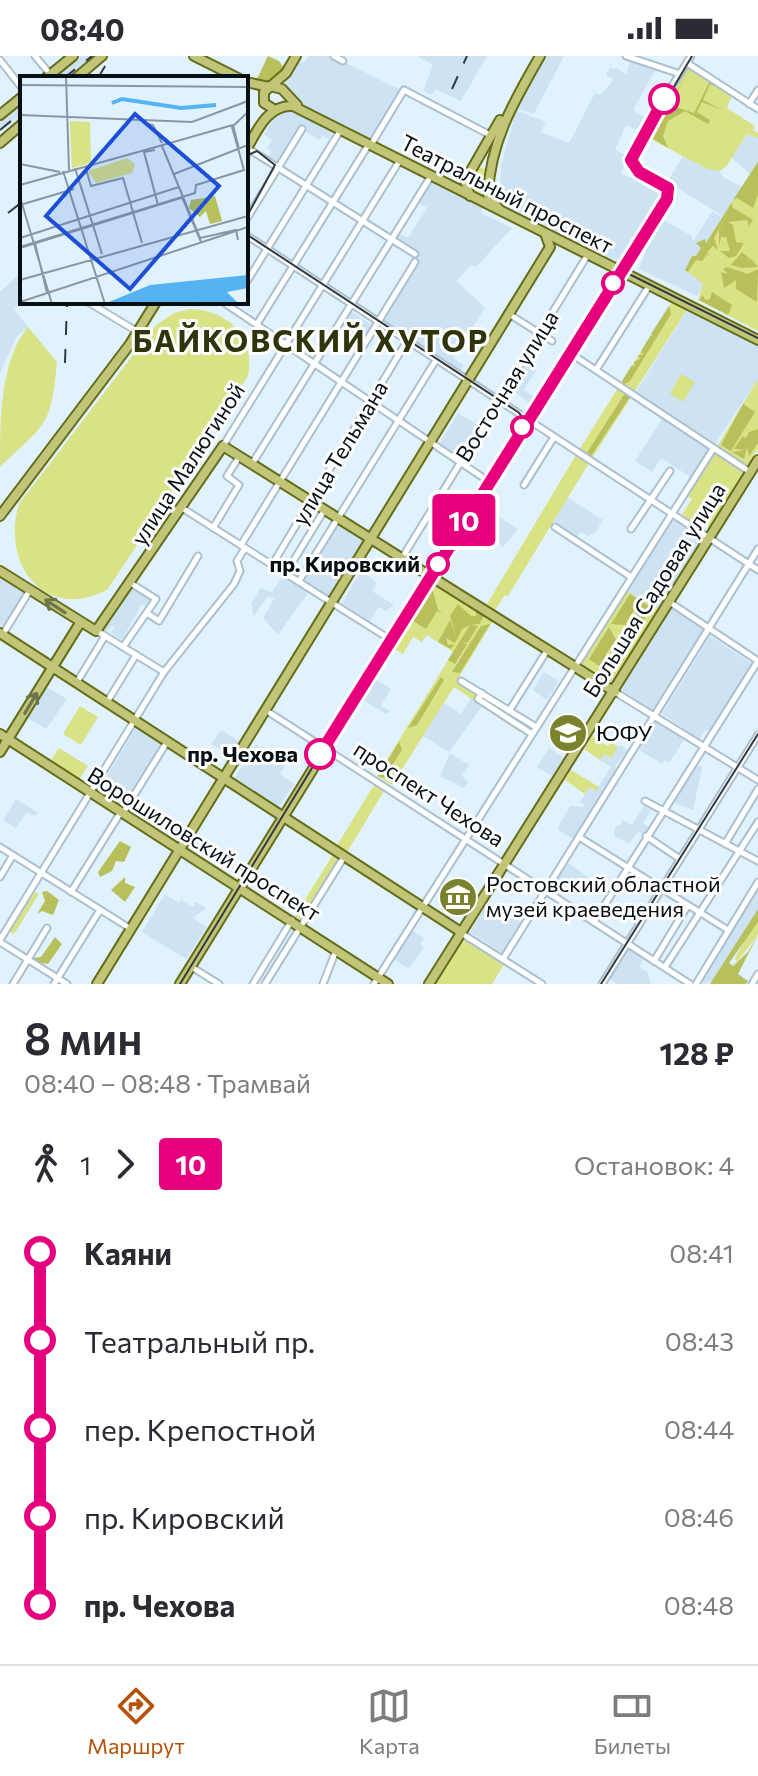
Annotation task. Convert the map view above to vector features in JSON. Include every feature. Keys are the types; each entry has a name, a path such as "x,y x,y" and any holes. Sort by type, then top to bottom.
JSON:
{"main road":[{"path":"48,76 73,56"},
{"path":"78,76 102,56"},
{"path":"194,56 234,76"},
{"path":"261,124 263,101 270,87 286,73 296,56"},
{"path":"538,56 504,122 490,170 488,190 482,197 471,197 465,181 538,56"},
{"path":"248,147 261,124 278,108 285,93 286,73"},
{"path":"248,84 270,87"},
{"path":"248,84 263,101"},
{"name":"Театральный проспект","path":"270,87 279,87 293,103 546,236 758,338"},
{"path":"1,112 20,98"},
{"name":"Театральный проспект","path":"263,101 278,108 293,106 454,185 465,181"},
{"path":"0,143 20,126"},
{"path":"474,166 484,165 490,170"},
{"name":"Театральный проспект","path":"488,190 495,206 587,256 758,338"},
{"path":"100,984 469,383 550,247 546,236"},
{"path":"469,383 558,240"},
{"path":"180,984 488,481 621,271"},
{"path":"2,510 138,332 155,304"},
{"path":"223,446 614,691"},
{"name":"улица Малюгиной","path":"100,634 128,581 223,446"},
{"name":"Большая Садовая улица","path":"614,691 758,462"},
{"name":"Большая Садовая улица","path":"430,984 758,462"},
{"path":"0,571 100,634"},
{"path":"226,781 334,604"},
{"path":"0,752 4,738 80,623"},
{"path":"1,634 462,933"},
{"name":"Ворошиловский проспект","path":"4,738 238,888 377,982 388,984"},
{"path":"100,984 131,929 182,852"},
{"name":"Ворошиловский проспект","path":"298,931 377,982"}],"street":[{"path":"35,56 48,76"},
{"path":"334,56 343,61"},
{"path":"626,56 643,59 680,74"},
{"path":"621,271 668,195 664,185 635,169 631,158 691,56"},
{"path":"0,60 20,85"},
{"path":"687,63 758,109"},
{"path":"257,324 404,90 491,135"},
{"path":"749,104 758,90"},
{"path":"248,217 302,129"},
{"path":"248,280 340,130"},
{"path":"248,150 415,254"},
{"name":"улица Малюгиной","path":"223,446 400,160"},
{"path":"252,464 431,175"},
{"path":"248,236 758,570"},
{"name":"Восточная улица","path":"402,558 587,256"},
{"path":"67,984 56,981 0,941 164,672 234,584 240,571 237,561 243,546 415,262"},
{"path":"596,370 649,286"},
{"path":"91,304 138,332"},
{"path":"104,312 109,304"},
{"path":"232,304 488,481"},
{"path":"512,316 552,341"},
{"name":"улица Тельмана","path":"272,565 407,341"},
{"path":"569,352 750,472"},
{"path":"299,581 436,360"},
{"path":"524,485 554,437"},
{"path":"377,982 573,665 713,449"},
{"path":"213,528 239,485 227,476 240,456"},
{"path":"631,529 670,471"},
{"path":"182,508 391,640"},
{"path":"286,573 326,509"},
{"path":"555,527 631,577"},
{"path":"503,959 758,549"},
{"path":"147,613 159,621 198,556"},
{"path":"123,647 156,598 128,581"},
{"path":"1,634 30,590"},
{"path":"594,922 758,661 671,603"},
{"path":"100,634 164,672"},
{"name":"улица Малюгиной","path":"77,682 100,634"},
{"path":"509,711 548,649"},
{"path":"107,702 136,655"},
{"path":"461,681 532,734"},
{"path":"614,691 758,780"},
{"path":"480,696 536,727"},
{"name":"проспект Чехова","path":"270,713 693,984"},
{"path":"602,984 758,735"},
{"path":"71,892 167,741"},
{"path":"725,844 758,789"},
{"path":"645,801 758,861"},
{"path":"665,967 698,911 758,822"},
{"path":"646,836 680,859"},
{"path":"579,837 728,930"},
{"path":"0,847 131,929"},
{"path":"0,877 13,855"},
{"path":"265,984 344,857"},
{"path":"693,984 758,882"},
{"path":"654,961 688,905"},
{"path":"56,981 100,910"},
{"path":"253,984 289,925"},
{"path":"13,984 47,928"},
{"path":"462,933 542,984"},
{"path":"323,984 335,953"},
{"path":"190,966 219,984"},
{"path":"752,984 758,974"}],"shaded area":[{"path":"81,56 96,56 71,76 56,76"},
{"path":"308,56 332,56 401,90 372,141 290,98 284,85 297,60 304,63"},
{"path":"417,56 487,56 461,101 436,89 431,95 423,91 433,65"},
{"path":"545,56 564,56 534,114 521,110 517,108"},
{"path":"612,61 611,69 616,68 626,74 631,61 656,69 633,110 646,118 640,131 626,125 615,150 627,155 621,174 648,183 661,192 619,262 603,255 609,239 601,234 596,245 587,248 502,207 500,201 501,166 516,110 546,122 541,132 569,143 595,93 599,95 611,84 613,78 606,76"},
{"path":"20,104 20,117 0,132 0,120"},
{"path":"287,110 333,131 329,139 323,135 319,140 301,128 280,163 269,156 271,151 267,148 272,140 264,135 275,115"},
{"path":"747,134 758,138 758,161 750,174 732,158"},
{"path":"683,156 707,169 718,169 723,177 742,187 723,216 671,184 670,178"},
{"path":"430,180 483,208 481,213 512,228 476,267 471,265 457,281 485,308 453,358 464,365 460,371 384,321 418,263 413,259 417,250 396,237 399,233 408,238 427,208 417,202"},
{"path":"712,211 722,217 688,272 704,284 697,296 639,269 647,242 661,219 692,236 693,242"},
{"path":"17,276 20,279 20,302 14,309 28,327 16,337 0,374 0,292"},
{"path":"689,307 758,344 758,379 714,446 634,395"},
{"path":"351,311 372,325 363,339 340,329"},
{"path":"526,364 537,369 524,390 534,397 530,404 511,389"},
{"path":"458,413 479,426 460,456 440,443"},
{"path":"662,419 710,450 692,478 661,458 652,472 635,461"},
{"path":"567,497 603,520 596,532 588,536 581,532 578,536 553,521"},
{"path":"498,516 518,529 503,547 488,534"},
{"path":"673,518 703,538 658,609 626,591"},
{"path":"337,522 367,540 331,598 301,579"},
{"path":"361,571 377,583 372,591 394,605 386,611 379,607 370,621 342,603"},
{"path":"282,576 308,593 278,635 263,618 274,599 268,596 254,616 251,604 260,588 272,592"},
{"path":"0,577 24,592 3,626 0,625"},
{"path":"131,584 154,598 148,608 142,604 122,640 111,633 114,628 111,626 107,632 103,629"},
{"path":"670,607 706,629 653,712 620,689"},
{"path":"710,636 752,664 709,731 706,730 699,739 662,714"},
{"path":"544,672 559,681 547,700 533,690"},
{"path":"374,678 391,689 381,706 390,711 386,714 361,699"},
{"path":"45,686 67,699 46,729 26,717"},
{"path":"471,698 483,705 449,752 423,736 444,703 461,714"},
{"path":"655,720 684,740 669,763 665,760 662,764 637,749"},
{"name":"ЮФУ","path":"565,721 581,731 571,746 555,737"},
{"path":"137,726 164,744 123,809 97,793"},
{"path":"221,730 239,741 230,755 211,744"},
{"path":"256,745 286,764 280,774 294,784 279,807 234,779"},
{"path":"620,745 628,751 615,766 616,770 573,839 557,829 570,806 586,807 580,802 590,787 596,790 611,767 600,760 604,754 611,758"},
{"path":"549,748 564,758 552,776 537,767"},
{"path":"450,753 469,765 462,776 468,782 464,788 440,776"},
{"path":"695,763 702,767 693,810 675,803 677,798 674,796"},
{"path":"16,799 39,813 34,816 27,812 16,828 3,820"},
{"path":"643,806 651,810 643,823 649,827 644,835 638,831 629,844 614,836 616,825 620,826 623,820 632,825"},
{"path":"568,863 598,884 592,893 573,882 562,896 551,889"},
{"path":"758,889 758,909 714,980 704,984 702,981"},
{"path":"165,894 179,903 181,900 193,907 196,902 206,908 193,918 207,927 186,959 142,932"},
{"path":"488,902 521,922 502,953 470,932"},
{"path":"411,930 424,938 420,944 424,947 409,969 393,959"},
{"path":"628,948 644,958 639,967 647,972 651,984 617,984 609,979"}],"green space":[{"path":"268,56 279,61 284,68 274,80 255,83"},
{"path":"688,68 732,95 727,108 755,126 753,130 758,133 758,138 747,134 726,167 719,171 707,169 647,137"},
{"path":"691,68 708,79 690,70 674,97 676,107 694,113 710,81 730,94 710,84 703,100 722,110 702,102 697,112 710,120 708,124 685,111 668,121 663,136 668,148 649,136"},
{"path":"758,161 758,331 698,300 703,284 688,272"},
{"path":"758,162 758,195 753,208 737,198 733,200"},
{"path":"477,166 487,170 484,190 479,195 469,190 467,182"},
{"path":"732,202 732,207 753,220 749,226 747,220 728,222 733,225 736,242 744,243 736,256 729,258 720,251 730,251 726,237 721,237 719,246 719,230 727,215 714,238 718,250 713,246 707,252 710,256 707,254 702,261 696,260 688,272 685,270 692,256 696,256 701,248 696,243 705,239 706,243"},
{"path":"742,252 749,258 746,262 750,258 758,267 731,265"},
{"path":"727,267 748,274 758,269 757,302 736,289 736,280 724,288 721,272 728,274 723,269"},
{"path":"712,292 732,305 728,315 699,300 703,295 705,300 710,299"},
{"path":"672,302 688,308 592,458 579,450"},
{"path":"669,306 671,314 630,381 624,384 622,381 632,365 635,367 634,362 640,359 638,355 643,355 641,351 651,335 654,337 651,334"},
{"path":"189,309 215,314 236,328 248,349 248,376 108,589 86,598 66,599 48,593 34,582 23,567 16,548 15,527 19,504 156,325 174,313"},
{"path":"28,327 57,362 52,400 37,432 0,467 1,411 7,374 19,341"},
{"path":"681,374 695,382 683,402 670,394"},
{"path":"758,379 758,449 709,527 699,521 695,526 682,514 692,499 687,496"},
{"path":"625,393 630,397 591,456 587,453"},
{"path":"743,404 755,412 731,451 721,445"},
{"path":"758,429 758,443 749,456 747,447 744,459 732,452 745,450 734,449 743,436 746,438 749,432"},
{"path":"576,455 589,463 508,596 505,595 495,610 487,604"},
{"path":"431,583 438,610 443,614 437,611 426,629 413,621 398,643 395,641"},
{"path":"435,585 493,621 459,677 534,724 527,734 518,731 454,687 392,785 377,776 453,652 427,635 422,642 413,637 403,654 392,648"},
{"path":"626,591 660,610 612,682 579,663"},
{"path":"630,594 652,608 635,634 629,633 627,626 636,614 634,610 625,625 611,624"},
{"path":"458,604 471,616 476,616 476,611 484,616 479,624 471,625 478,626 468,642 463,643 467,644 455,664 448,660 470,625 462,629 455,643 446,638 448,645 454,644 451,649 438,642 450,620 456,635 450,616"},
{"path":"490,624 460,673 452,672 481,626"},
{"path":"609,627 616,640 606,654 612,654 618,641 625,640 629,645 609,673 589,659"},
{"path":"441,677 444,680 417,725 408,728"},
{"path":"80,706 98,717 81,745 63,734"},
{"path":"592,736 608,746 611,742 618,747 611,758 604,754 600,760 584,749"},
{"path":"399,742 402,750 384,778 378,776"},
{"path":"59,748 88,766 79,779 51,760"},
{"path":"571,770 599,787 596,791 590,787 585,794 565,780"},
{"path":"374,785 384,791 346,854 336,847"},
{"path":"120,841 131,847 124,862 116,861 112,871 100,877 98,872"},
{"path":"332,856 340,861 303,921 295,916"},
{"path":"125,877 125,883 135,887 125,902 111,890"},
{"path":"33,891 39,894 14,934 8,931"},
{"path":"47,891 59,900 53,915 42,911 37,914 45,901 42,892"},
{"path":"758,909 758,922 729,963 733,966 748,952 758,935 738,974 748,981 746,984 710,984"},
{"path":"758,922 758,935 737,962 735,958"},
{"path":"55,937 62,944 48,964 35,962 32,958 41,957"},
{"path":"464,937 505,963 492,984 435,984"}],"tram line":[{"path":"180,984 323,750 415,607 510,446 667,199 668,188 639,172 632,158 692,56"},
{"name":"10","path":"320,754 404,625 510,446 667,199 668,188 635,169 631,160 664,99"},
{"path":"248,155 257,151 275,165 248,214"},
{"path":"248,235 518,412 524,418 523,427"},
{"path":"617,276 629,274 758,338"},
{"path":"601,984 758,734"}],"railway":[{"path":"67,76 92,56"},
{"path":"99,76 111,56"},
{"path":"452,89 467,56"},
{"path":"0,130 20,114"},
{"path":"8,213 20,204"},
{"path":"65,363 67,304"}],"place":[{"name":"пр. Кировский","path":"438,564"},
{"name":"ЮФУ","path":"568,733"},
{"name":"пр. Чехова","path":"320,754"},
{"name":"Ростовский областной музей краеведения","path":"458,897"}],"district":[{"name":"БАЙКОВСКИЙ ХУТОР","path":"311,342"}]}
